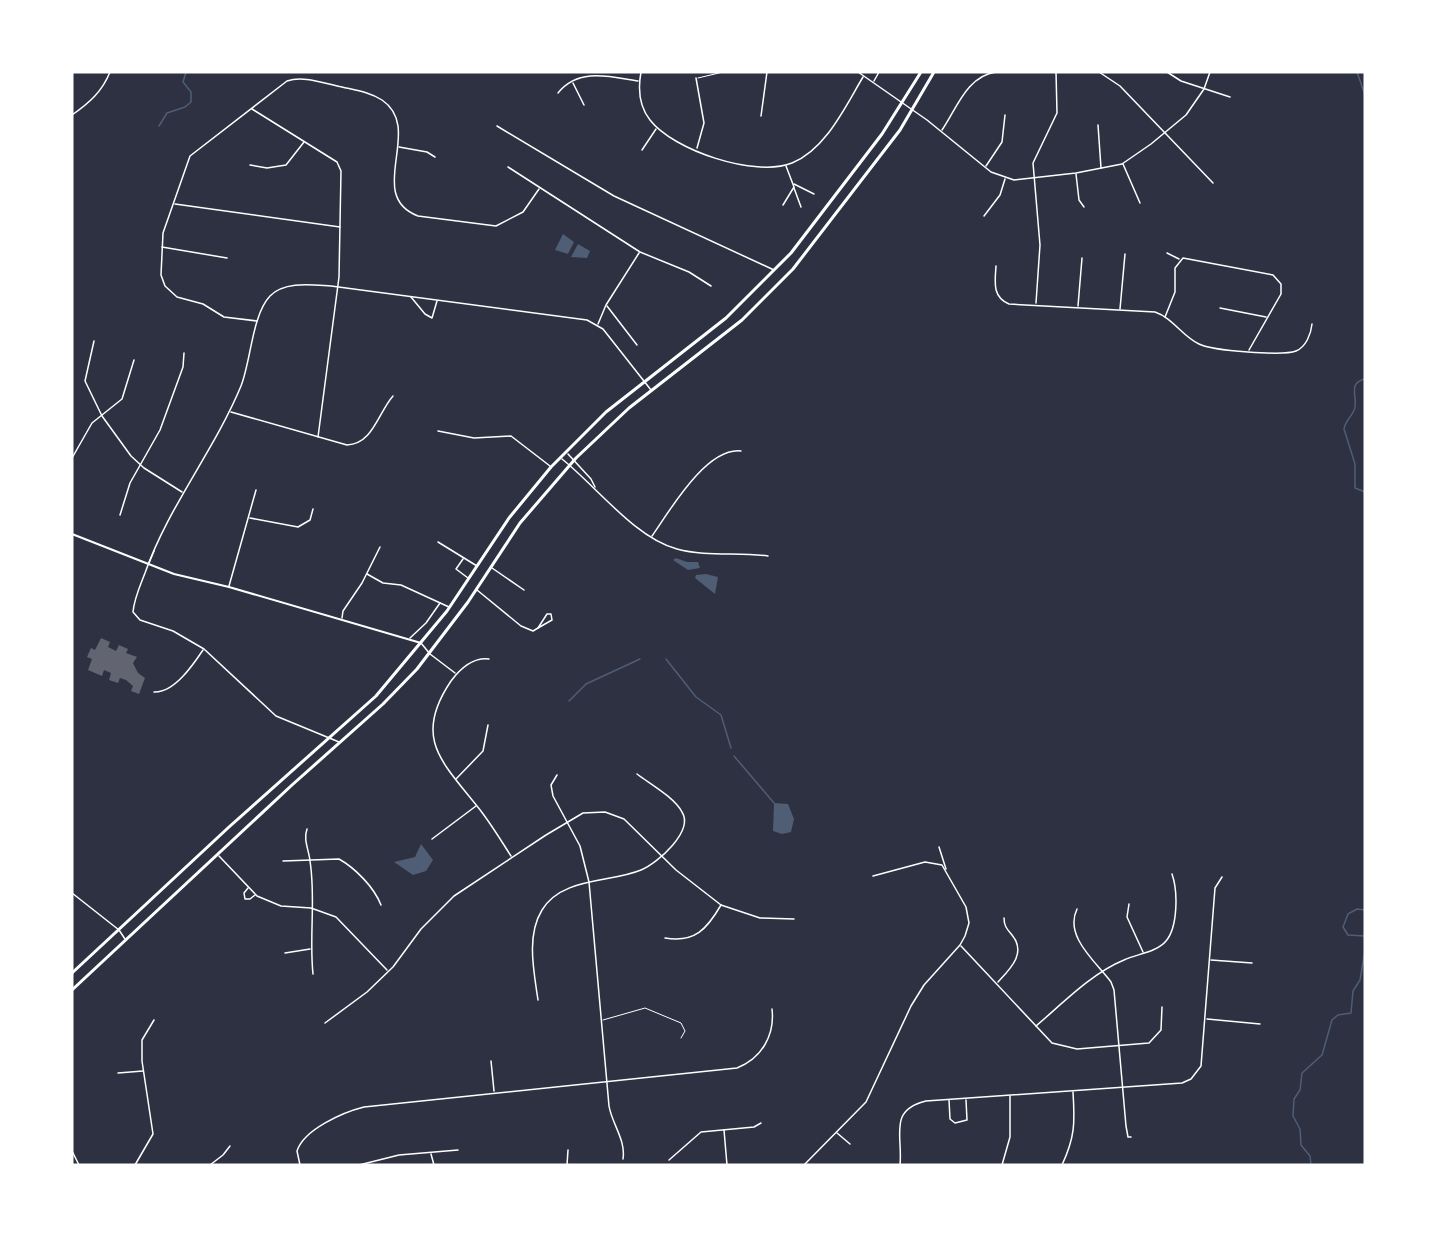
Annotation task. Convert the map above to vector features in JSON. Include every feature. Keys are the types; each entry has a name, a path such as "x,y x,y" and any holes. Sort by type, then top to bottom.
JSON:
{"highway":[{"path":"72,973 376,696 450,607 509,518 560,457 606,412 717,326 774,271 816,222 903,103 921,72"},
{"path":"72,990 292,785 383,704 430,654 520,523 573,460 652,391 742,320 793,269 913,110 934,72"}],"street":[{"path":"72,115 90,102 105,84 110,72"},
{"path":"641,72 639,81 642,105 657,128 696,149 746,167 765,169 799,160 818,146 863,76"},
{"path":"761,116 767,72"},
{"path":"858,72 942,131 985,167 1005,178 1033,179 1122,164 1186,115 1204,89 1210,72"},
{"path":"873,82 879,72"},
{"path":"942,131 971,84 984,75 996,72"},
{"path":"1036,304 1039,226 1033,179 1037,151 1053,125 1058,110 1056,72"},
{"path":"1099,72 1120,86 1213,183"},
{"path":"1167,72 1181,81 1230,97"},
{"path":"558,93 572,82 599,75 639,81"},
{"path":"696,78 704,120 703,133 696,149"},
{"path":"258,322 224,317 203,304 172,294 162,282 162,247 166,219 175,204 183,172 190,156 265,97 293,79 306,79 376,96 387,104 395,117 398,147 394,190 398,202 409,213 496,226 523,212 539,189"},
{"path":"572,82 584,105"},
{"path":"252,108 336,162 341,171 338,287 318,437"},
{"path":"985,167 1002,142 1005,115"},
{"path":"1098,125 1101,169"},
{"path":"497,126 614,196 774,271"},
{"path":"642,150 657,128"},
{"path":"250,165 267,168 286,165 305,141"},
{"path":"398,147 427,152 435,157"},
{"path":"1122,164 1140,203"},
{"path":"785,165 801,207"},
{"path":"508,167 640,252 689,272 711,286"},
{"path":"1076,173 1079,200 1084,207"},
{"path":"984,216 1000,195 1005,178"},
{"path":"793,185 814,194"},
{"path":"783,205 793,185"},
{"path":"175,204 341,227"},
{"path":"162,247 227,258"},
{"path":"598,325 606,305 640,252"},
{"path":"1167,253 1180,259 1189,258 1273,275 1280,283 1282,290 1277,304 1267,317 1249,351"},
{"path":"1120,309 1125,254"},
{"path":"1077,307 1082,258"},
{"path":"1165,317 1173,299 1174,272 1180,259"},
{"path":"996,266 996,292 1002,301 1014,305 1036,304 1155,312 1165,317 1200,345 1219,350 1298,350 1309,337 1312,324"},
{"path":"341,743 330,736 276,717 204,649 187,637 136,617 133,612 148,563 154,555 154,549 183,492 230,411 247,370 264,304 281,289 313,285 573,317 598,325 652,391"},
{"path":"411,296 416,306 432,318 437,300"},
{"path":"606,305 637,345"},
{"path":"1220,308 1267,317"},
{"path":"94,341 85,381 102,416 123,448 140,464 183,492"},
{"path":"120,515 127,490 160,430 183,367 184,354"},
{"path":"72,458 92,423 122,399 134,360"},
{"path":"230,411 347,445 362,442 393,396"},
{"path":"438,431 474,438 511,436 551,467"},
{"path":"652,537 693,477 724,454 741,451"},
{"path":"565,452 591,479 595,488"},
{"path":"560,457 652,537 667,546 692,552 768,556"},
{"path":"229,587 256,490"},
{"path":"249,517 298,527 310,520 313,509"},
{"path":"72,534 197,581 229,587 410,638 422,643 430,654 456,674"},
{"path":"438,542 478,567"},
{"path":"342,619 343,611 367,574 380,547"},
{"path":"464,558 456,569 470,579"},
{"path":"491,568 524,590"},
{"path":"367,574 383,583 401,585 450,607"},
{"path":"476,590 522,626 533,631 550,623 551,614 547,614 538,628"},
{"path":"410,638 426,623 441,603"},
{"path":"154,692 164,691 180,678 204,649"},
{"path":"489,659 478,659 456,674 437,705 432,730 439,757 512,856"},
{"path":"455,780 483,751 488,725"},
{"path":"538,1000 533,938 536,923 552,899 570,888 640,870 660,856 683,834 684,813 637,774"},
{"path":"557,776 551,785 553,796 580,846 589,882 611,1118 623,1144 623,1159"},
{"path":"432,839 476,805"},
{"path":"325,1023 367,992 421,929 454,896 512,856 568,822 594,812 618,816 631,823 660,856 721,904 759,918 794,919"},
{"path":"307,829 314,974"},
{"path":"804,1165 857,1112 872,1093 899,1028 917,996 960,945 968,930 968,916 939,847"},
{"path":"218,856 255,895 281,906 311,908 336,917 388,970"},
{"path":"283,861 339,859 349,865 378,897 381,906"},
{"path":"873,876 925,862 938,863 947,870"},
{"path":"1035,1026 1110,966 1159,948 1171,932 1176,884 1172,874"},
{"path":"900,1165 899,1128 902,1115 912,1105 1010,1095 1182,1083 1191,1079 1201,1066 1215,888 1221,877"},
{"path":"248,888 244,893 245,899 250,900 255,895"},
{"path":"72,893 119,930 126,940"},
{"path":"665,938 678,939 700,933 708,927 721,904"},
{"path":"1129,904 1127,917 1143,952"},
{"path":"1077,909 1072,918 1073,930 1114,990 1126,1126 1128,1137 1131,1137"},
{"path":"998,982 1012,967 1018,952 1016,940 1004,924 1004,918"},
{"path":"960,945 998,982 1035,1026 1052,1042 1070,1048 1143,1045 1153,1041 1162,1023 1162,1007"},
{"path":"285,953 311,949"},
{"path":"1210,960 1252,963"},
{"path":"300,1165 297,1151 301,1143 333,1119 353,1110 494,1092 728,1071 741,1067 753,1059 767,1042 772,1027 772,1009"},
{"path":"1205,1019 1260,1024"},
{"path":"135,1165 153,1134 142,1040 154,1020"},
{"path":"491,1061 494,1092"},
{"path":"118,1073 144,1070"},
{"path":"1062,1165 1071,1149 1074,1134 1073,1092"},
{"path":"1002,1165 1010,1137 1010,1095"},
{"path":"949,1100 952,1122 964,1122 967,1117 966,1099"},
{"path":"669,1160 695,1135 706,1131 754,1126 761,1123"},
{"path":"724,1129 727,1165"},
{"path":"72,1130 72,1138"},
{"path":"837,1132 850,1144"},
{"path":"210,1165 230,1146"},
{"path":"359,1165 399,1155 458,1150"},
{"path":"567,1165 568,1150"},
{"path":"72,1151 79,1165"},
{"path":"431,1153 434,1165"}],"lane":[{"path":"696,78 706,78 718,73"},
{"path":"603,1020 647,1008 681,1023 685,1031 681,1038"}],"water":[{"path":"563,234 574,242 568,254 555,250"},
{"path":"578,244 590,251 587,258 571,257"},
{"path":"676,558 687,562 698,562 700,568 688,570 673,560"},
{"path":"706,574 718,577 715,594 695,578 696,575"},
{"path":"774,803 788,804 794,819 791,832 782,834 773,831"},
{"path":"421,844 433,860 426,871 413,875 394,862 415,857"}],"building":[{"path":"101,638 110,642 108,647 116,651 119,645 128,649 126,653 137,657 133,663 138,673 145,678 139,694 131,691 133,686 126,680 120,678 118,683 109,680 111,673 104,670 102,676 88,670 92,659 87,657 91,648 95,650"}],"waterway":[{"path":"159,126 167,113 185,107 191,102 191,92 183,82 186,72"},
{"path":"1357,72 1365,95"},
{"path":"1365,379 1355,386 1354,410 1344,429 1355,464 1355,488 1365,492"},
{"path":"569,701 586,684 640,659"},
{"path":"666,659 696,697 721,715 731,748"},
{"path":"734,756 774,803"},
{"path":"1365,910 1357,909 1348,914 1343,927 1348,935 1365,936"},
{"path":"1311,1165 1310,1156 1301,1145 1300,1129 1293,1116 1294,1099 1300,1090 1302,1073 1322,1055 1332,1020 1338,1015 1351,1013 1353,991 1360,980 1365,951"}]}
